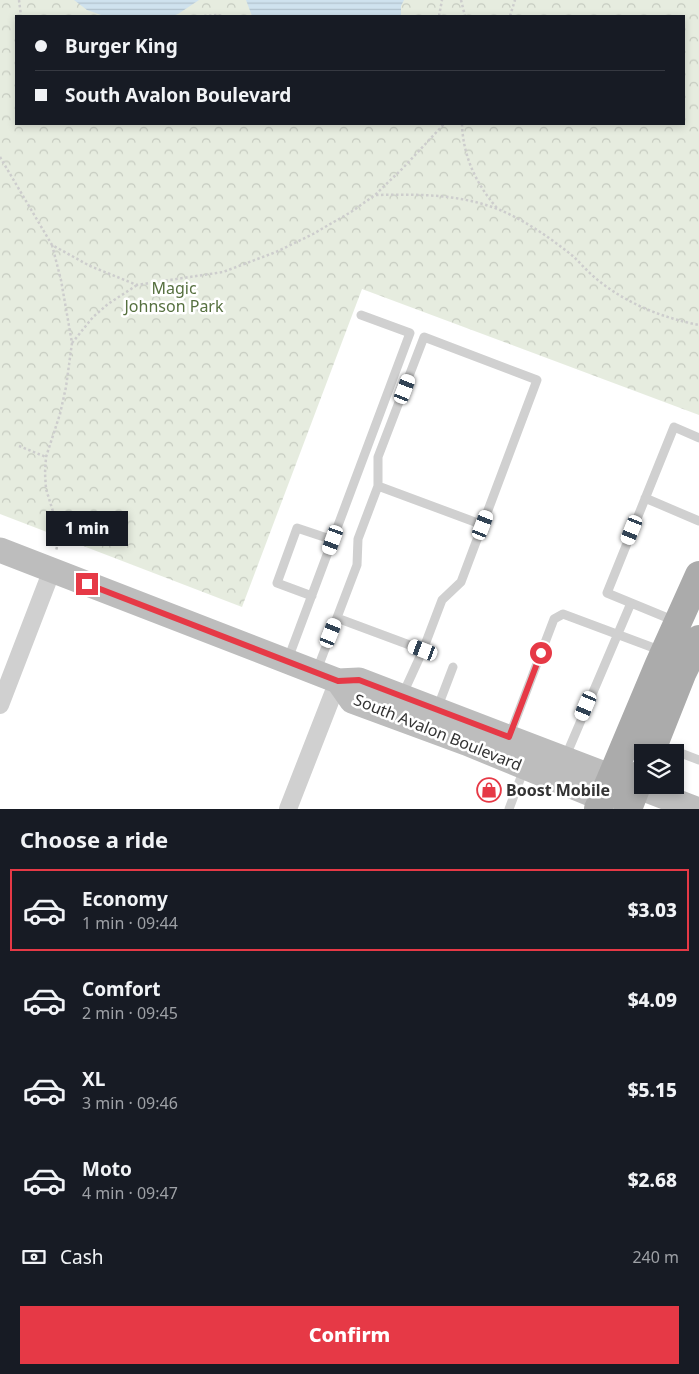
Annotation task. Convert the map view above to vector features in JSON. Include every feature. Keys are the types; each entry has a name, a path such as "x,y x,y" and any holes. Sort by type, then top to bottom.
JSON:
{"main road":[{"name":"South Avalon Boulevard","path":"0,550 327,677 359,680 565,758 604,794"},
{"path":"604,794 699,575"},
{"path":"655,744 697,647"},
{"name":"South Avalon Boulevard","path":"327,677 352,701 466,743 524,768 604,794 633,797 696,809"}],"street":[{"path":"0,703 52,570"},
{"path":"288,809 327,677"}],"lane":[{"path":"287,662 410,333 361,315"},
{"path":"327,677 338,618 358,565 358,539 378,486 378,457 424,337 537,380 461,582 442,600 423,650 402,696"},
{"path":"677,622 607,593 674,428 699,438"},
{"path":"378,486 483,525"},
{"path":"645,498 699,521"},
{"path":"312,596 277,583 297,528 333,540"},
{"path":"565,758 631,603"},
{"path":"509,737 554,619 563,614 664,652"},
{"path":"338,618 423,650"},
{"path":"437,709 453,667"},
{"path":"684,756 699,760"},
{"path":"509,809 524,768"}],"path":[{"path":"20,0 21,15"},
{"path":"439,15 442,0"},
{"path":"462,0 465,15"},
{"path":"510,15 515,0"},
{"path":"462,125 465,151 471,168 488,197 499,210"},
{"path":"72,343 93,317 108,304 137,285 223,272 276,252 343,217 375,195 403,168 440,126"},
{"path":"0,157 52,245 61,280 72,343 60,414 46,456 46,489 60,534 52,570"},
{"path":"375,195 452,197 499,210 551,240 599,281 626,299 658,314 699,325"},
{"path":"52,245 90,266 137,285"},
{"path":"19,446 46,456"}],"green space":[{"name":"Magic Johnson Park","path":"0,0 699,0 699,415 362,289 242,607 0,514"}],"water":[{"path":"74,0 199,0 175,15 101,15 87,10"},
{"path":"246,0 404,0 401,6 401,15 252,15"}],"place":[{"name":"Boost Mobile","path":"489,790"}],"route":[{"path":"87,584 338,681 359,680 509,737 541,653"}]}
